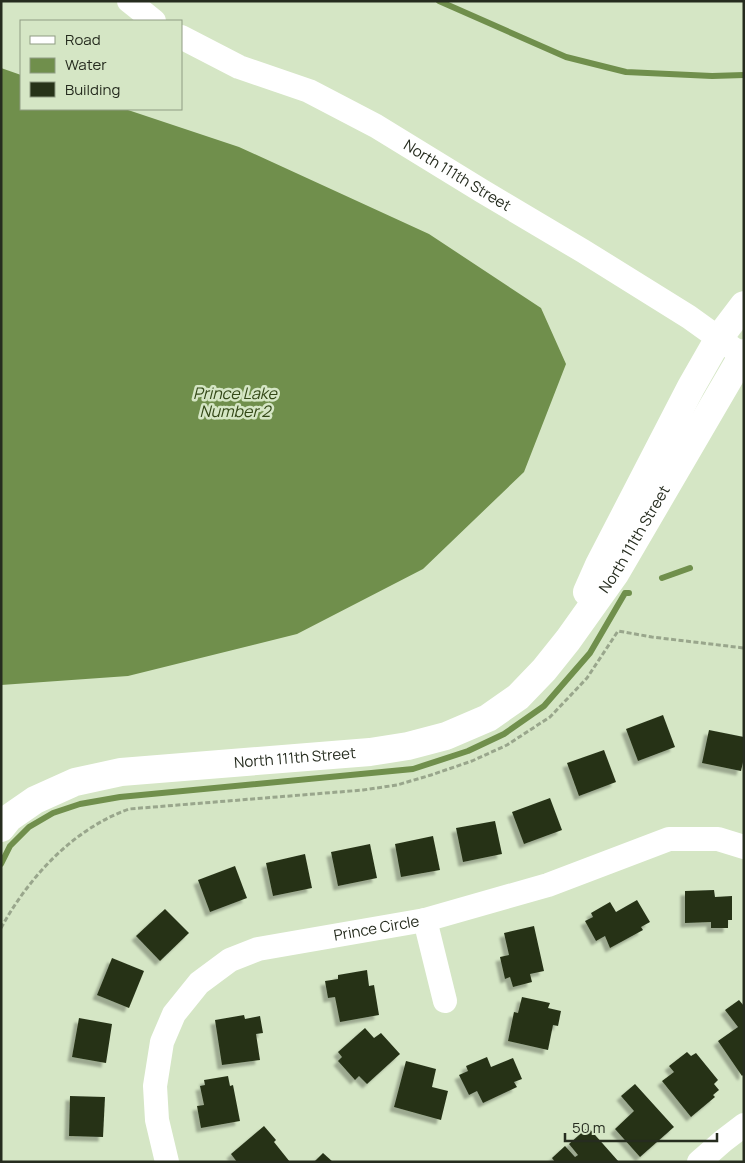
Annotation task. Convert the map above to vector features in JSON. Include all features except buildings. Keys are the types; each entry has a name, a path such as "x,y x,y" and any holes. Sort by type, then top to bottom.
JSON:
{"street":[{"path":"129,1 153,20"},
{"name":"North 111th Street","path":"1,828 9,818 35,800 75,782 121,772 370,752 408,746 446,736 488,718 518,697 544,670 615,574 743,354 689,317 583,251 482,192 376,126 309,91 239,67 182,38"},
{"path":"720,338 744,306"},
{"name":"North 111th Street","path":"568,640 598,565 691,387 720,338"},
{"name":"Prince Circle","path":"167,1162 157,1120 155,1086 162,1042 174,1014 199,983 230,960 258,949 426,920 548,885 669,839 718,839 744,847"},
{"path":"426,920 445,1001"},
{"path":"699,1162 744,1125"}],"path":[{"path":"1,928 9,913 41,870 74,840 98,822 129,808 363,790 397,785 472,761 508,745 550,717 587,678 618,631 744,648"}],"water":[{"name":"Prince Lake Number 2","path":"1,68 20,75 20,110 128,110 239,147 429,234 541,308 566,364 524,472 423,569 297,634 128,676 1,685"}],"waterway":[{"path":"439,1 566,57 626,72 712,76 744,75"},
{"path":"662,578 690,568"},
{"path":"1,864 10,846 29,827 53,813 80,804 120,797 413,769 468,751 504,734 544,706 590,653 625,593 629,593"}]}
